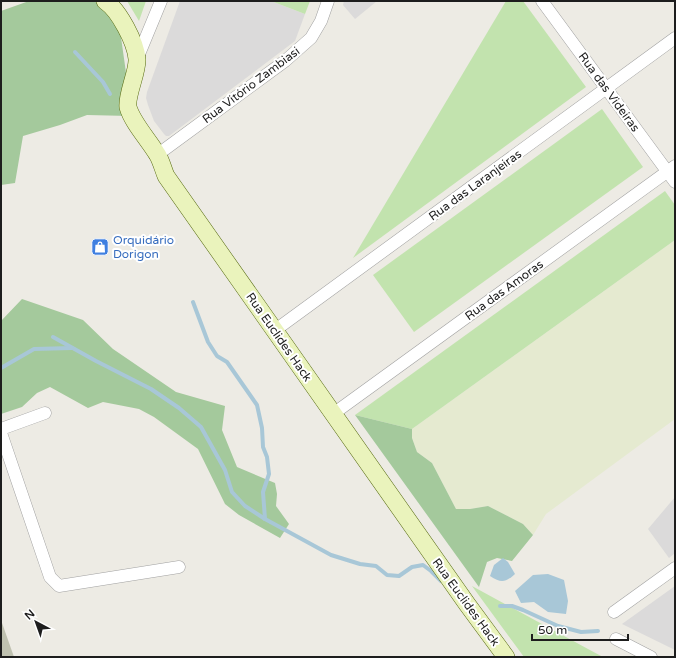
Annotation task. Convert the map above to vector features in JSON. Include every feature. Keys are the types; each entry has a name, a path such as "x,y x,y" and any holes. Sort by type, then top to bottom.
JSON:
{"street":[{"name":"Rua Euclides Hack","path":"105,1 111,4 121,18 131,38 137,59 128,105 132,115 157,155 166,176 466,604 506,657"},
{"path":"137,59 161,1"},
{"name":"Rua Vitório Zambiasi","path":"157,155 285,61 311,38 321,21 328,1"},
{"name":"Rua das Videiras","path":"542,1 606,88 671,169 675,182"},
{"name":"Rua das Laranjeiras","path":"274,331 675,38"},
{"name":"Rua das Amoras","path":"333,414 671,169"},
{"path":"1,428 45,413"},
{"path":"1,433 50,577 59,586 179,567"},
{"path":"614,612 675,568"},
{"path":"616,639 651,657"}],"shaded area":[{"path":"180,1 271,1 305,14 295,41 169,136 166,136 154,121 146,98"},
{"path":"344,1 377,1 355,19 343,5"},
{"path":"675,240 675,419 546,514 533,535 523,524 488,506 470,509 456,509 432,463 417,452 412,438 412,429"},
{"path":"675,497 675,553 669,558 648,529"},
{"path":"675,586 675,650 622,624"},
{"path":"1,620 14,657 1,657"}],"green space":[{"path":"29,1 97,1 119,23 129,94 130,116 87,115 23,136 15,183 1,185 1,11"},
{"path":"127,1 146,1 139,21"},
{"path":"271,1 310,1 305,14"},
{"path":"506,1 523,1 586,87 353,258"},
{"path":"602,109 643,167 414,332 373,275"},
{"path":"665,191 675,205 675,240 412,429 355,415"},
{"path":"22,299 83,320 113,349 176,392 225,406 222,430 237,467 275,483 277,494 276,506 289,524 280,538 239,515 225,504 198,449 154,417 139,409 103,402 88,408 50,387 37,393 22,407 1,414 1,321"},
{"path":"355,415 412,429 412,438 417,452 432,463 456,509 470,509 488,506 523,524 533,535 512,561 497,558 487,562 479,587"},
{"path":"472,586 588,649 603,657 524,657"}],"water":[{"path":"503,558 508,562 515,574 506,580 500,581 490,576 494,565"},
{"path":"548,574 564,580 568,601 566,614 548,612 534,602 521,603 515,591 533,575"}],"waterway":[{"path":"75,52 103,82 110,94"},
{"path":"193,302 208,342 217,356 227,362 257,405 262,428 263,447 267,457 269,474 263,492 265,519"},
{"path":"53,337 151,389 179,408 201,427 225,470 232,492 245,506 265,519 331,555 360,564 376,566 387,575 399,576 412,567 423,565 441,581"},
{"path":"1,368 34,349 72,348"},
{"path":"500,606 512,606 558,626 581,632 598,631"}],"place":[{"name":"Orquidário Dorigon","path":"100,247"}]}
